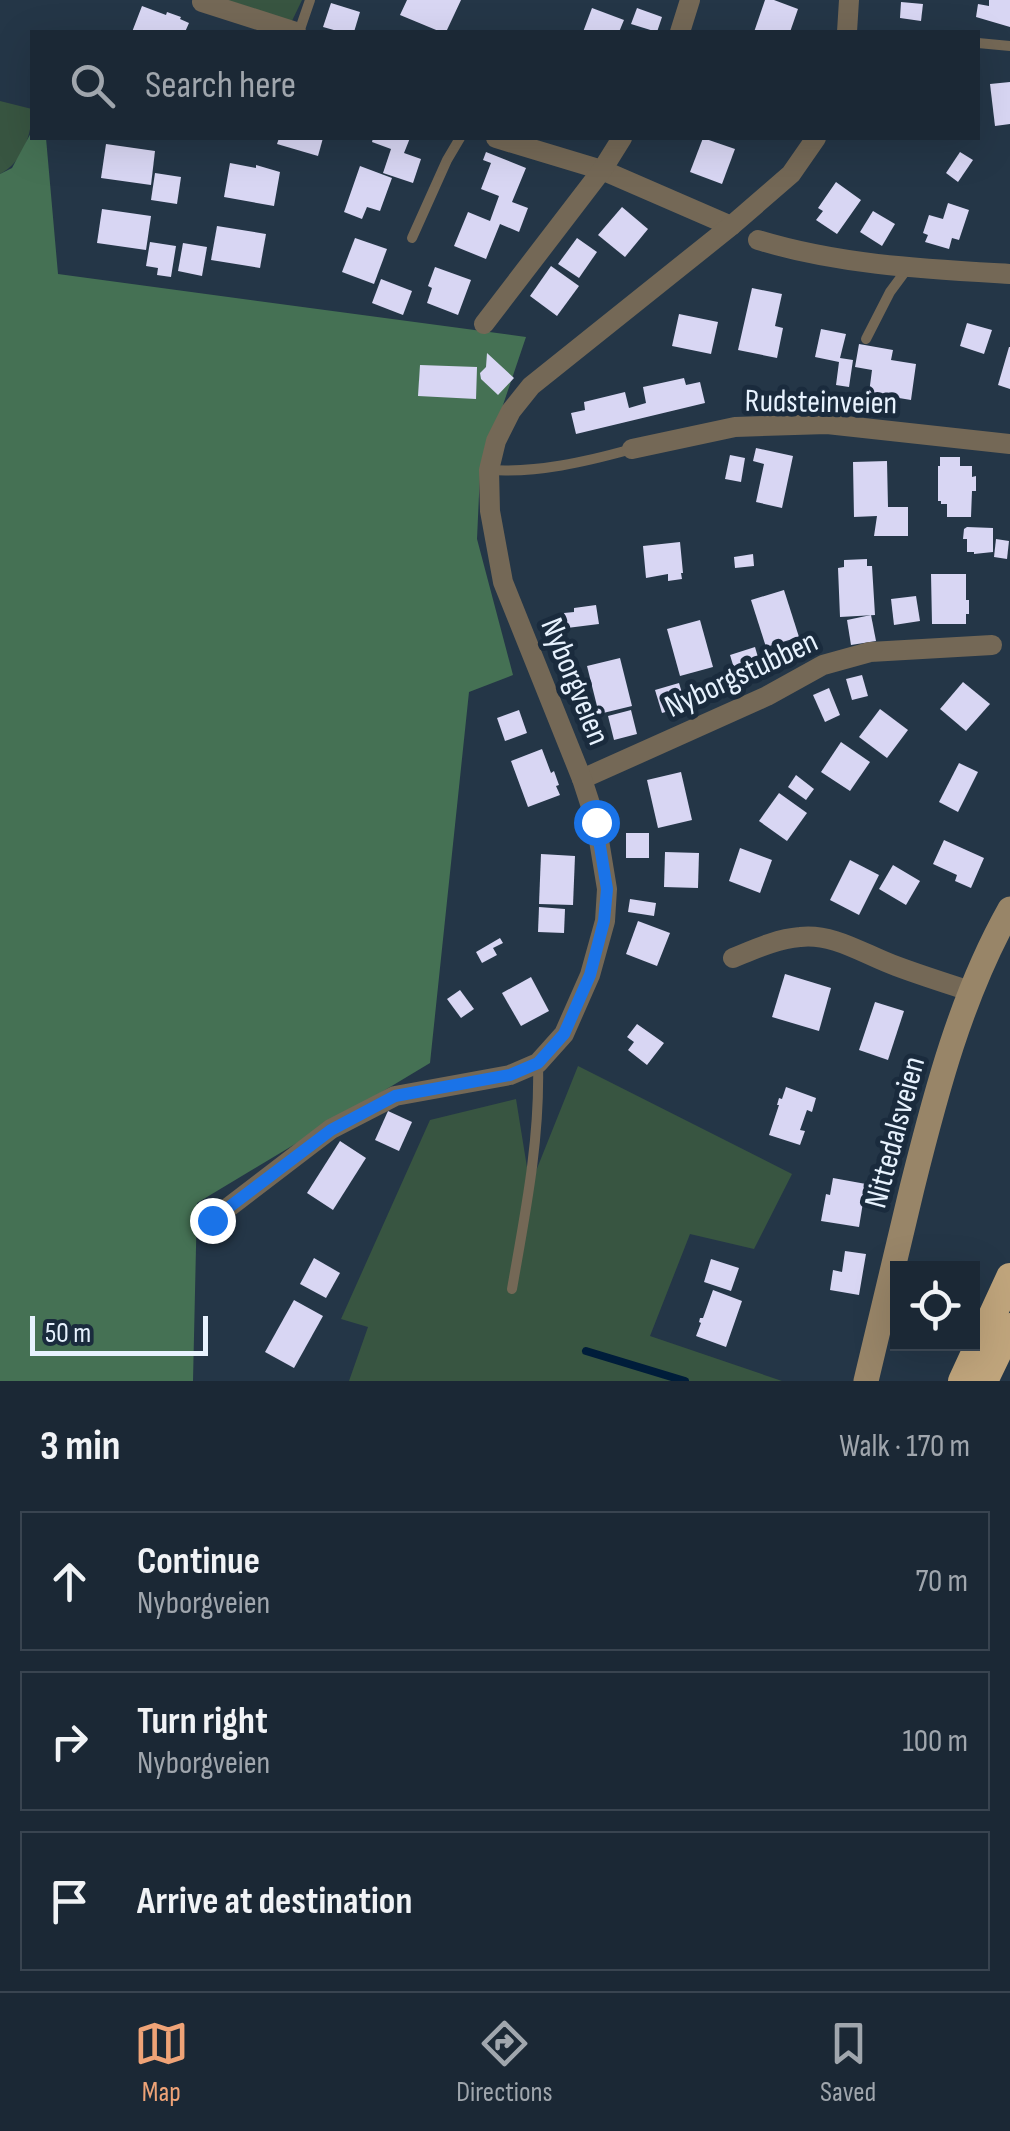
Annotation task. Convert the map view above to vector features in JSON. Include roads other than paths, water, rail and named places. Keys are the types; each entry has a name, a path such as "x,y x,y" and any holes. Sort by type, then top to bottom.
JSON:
{"highway":[{"path":"962,1381 1010,1277"},
{"path":"984,1381 1010,1327"}],"main road":[{"name":"Nittedalsveien","path":"866,1381 946,1060 970,991 1010,908"}],"street":[{"path":"681,30 690,0"},
{"path":"847,30 849,0"},
{"path":"202,1 292,30"},
{"path":"503,140 602,170 731,226"},
{"path":"484,324 621,140"},
{"name":"Nyborgveien","path":"538,1063 564,1034 590,975 604,921 607,889 596,822 582,779 504,582 490,511 489,470 496,441 511,411 531,386 731,226 790,174 815,140"},
{"path":"758,240 800,253 907,268 1010,274"},
{"name":"Rudsteinveien","path":"632,448 735,427 827,424 1010,444"},
{"name":"Nyborgstubben","path":"582,779 767,696 823,665 870,652 992,645"},
{"path":"733,958 773,942 803,936 823,938 970,991"},
{"path":"212,1220 331,1130 395,1096 510,1075 538,1063"}],"lane":[{"path":"299,30 310,0"},
{"path":"980,43 1010,46"},
{"path":"412,238 459,140"},
{"path":"866,339 907,268"},
{"path":"489,470 510,472 558,466 632,448"},
{"path":"512,1289 534,1162 538,1063"}],"waterway":[{"path":"586,1351 685,1381"}]}
